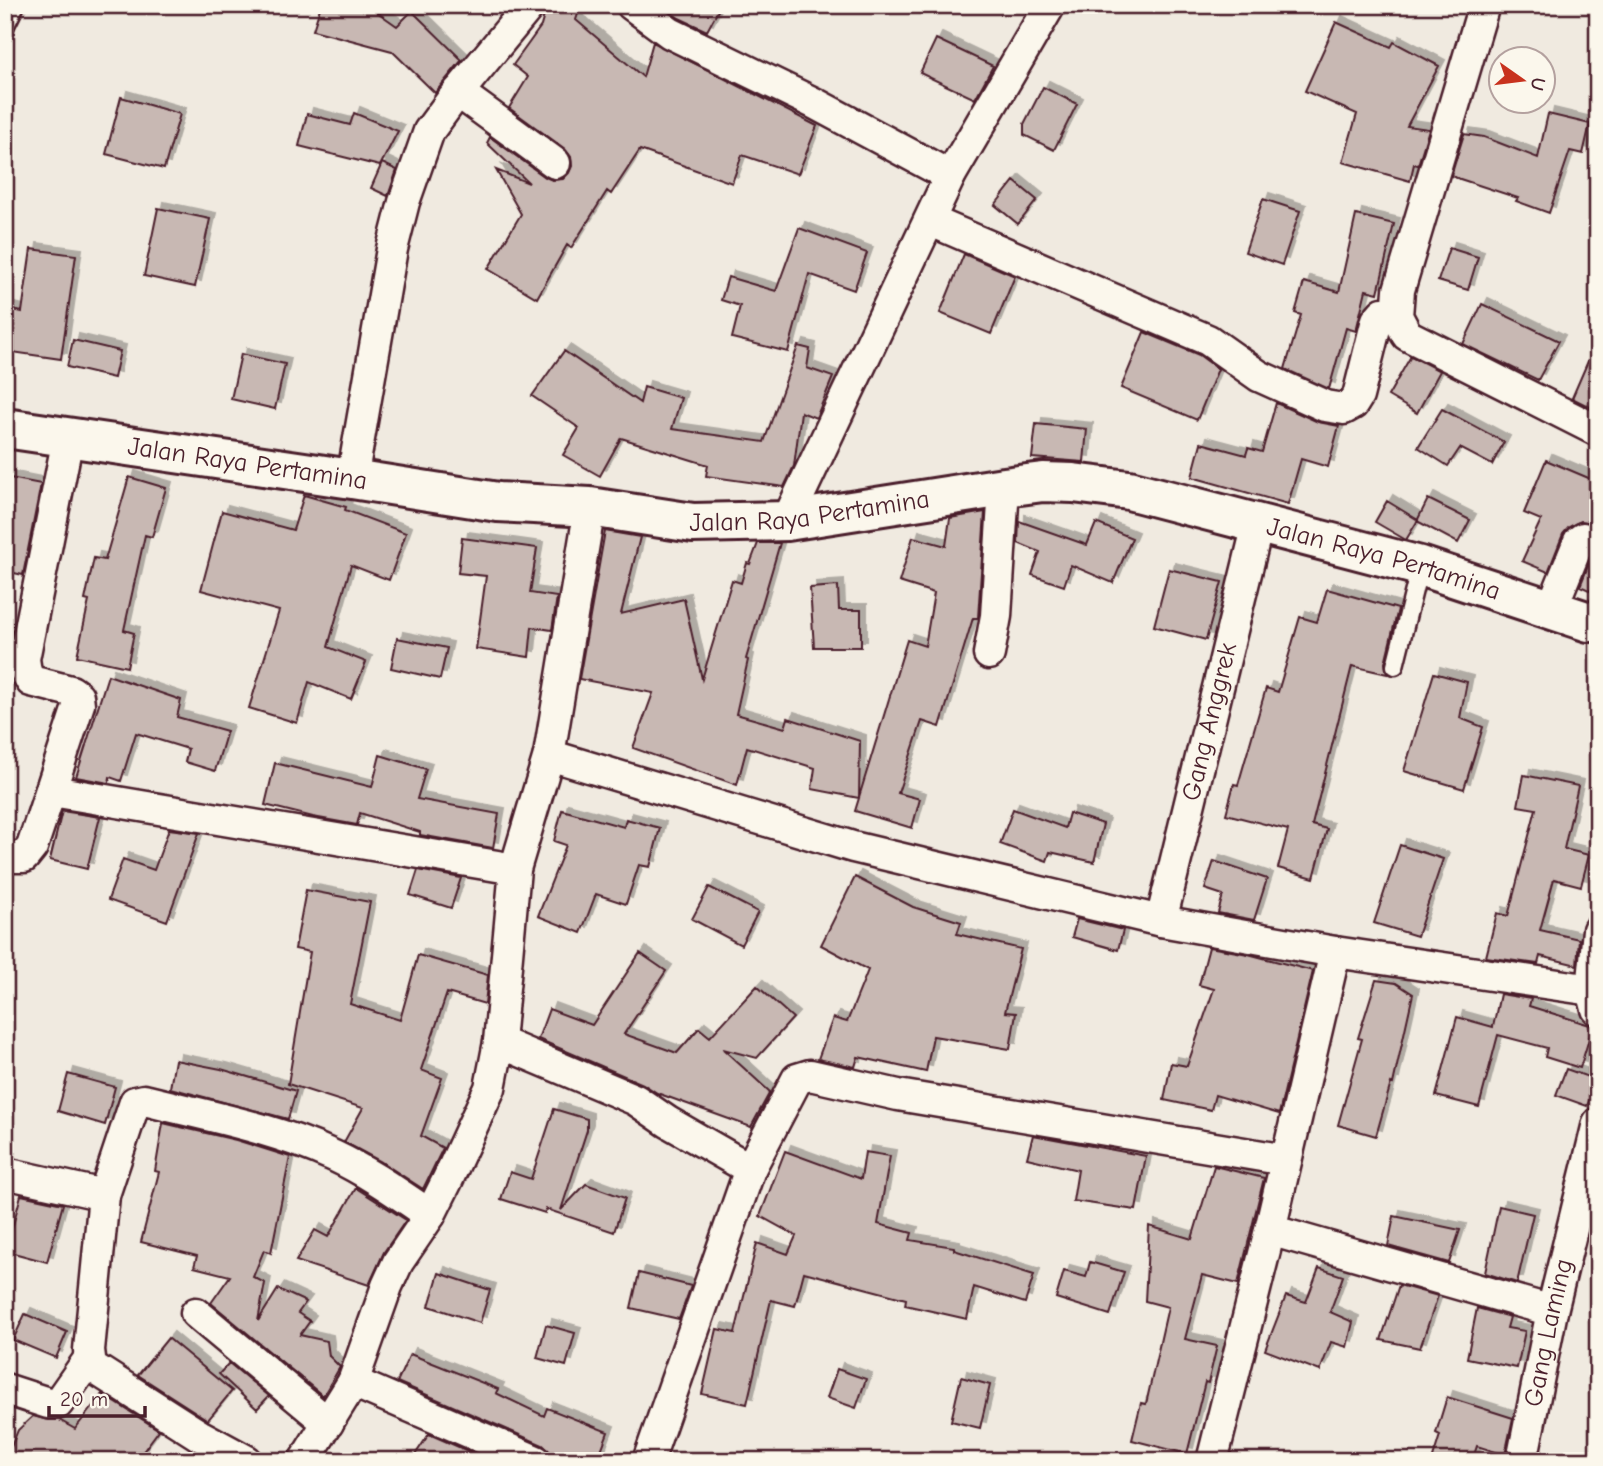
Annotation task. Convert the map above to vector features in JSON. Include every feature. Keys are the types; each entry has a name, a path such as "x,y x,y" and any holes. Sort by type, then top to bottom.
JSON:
{"main road":[{"name":"Jalan Raya Pertamina","path":"5,428 498,502 590,508 693,523 787,521 1004,487 1042,482 1073,482 1129,490 1420,566 1589,622 1598,622"}],"street":[{"path":"352,479 393,249 404,202 429,131 530,5"},
{"path":"632,5 670,33 814,103 950,176"},
{"path":"787,521 950,176 1050,5"},
{"path":"1484,5 1399,290 1397,316 1407,335 1598,431"},
{"path":"458,92 555,163"},
{"path":"931,220 1208,340 1259,376 1325,407 1344,409 1353,404 1358,396 1377,320 1383,313 1397,316"},
{"path":"5,857 24,857 32,847 79,704 78,696 71,691 31,681 24,659 68,438"},
{"path":"989,654 996,616 1004,487"},
{"path":"304,1461 353,1382 398,1262 430,1214 463,1150 490,1088 499,1042 515,869 549,755 590,508"},
{"name":"Gang Anggrek","path":"1161,921 1258,524"},
{"path":"1551,610 1579,541 1583,538 1598,543"},
{"path":"549,755 853,847 1161,921 1595,1000 1598,930"},
{"path":"52,791 515,869"},
{"path":"1212,1461 1270,1230 1335,952"},
{"path":"499,1042 636,1100 668,1122 750,1169"},
{"path":"648,1461 750,1169 797,1079 810,1075 898,1095 1286,1160"},
{"path":"247,1461 199,1435 91,1366 89,1359 104,1195 135,1102 144,1100 283,1136 307,1145 363,1171 430,1214"},
{"name":"Gang Laming","path":"1522,1461 1552,1311 1586,1218 1598,1123"},
{"path":"5,1173 104,1195"},
{"path":"1270,1230 1552,1311"},
{"path":"196,1313 328,1423"},
{"path":"5,1389 48,1403 58,1403 89,1359"},
{"path":"353,1382 536,1461"}],"lane":[{"path":"5,26 16,5"},
{"path":"1395,666 1420,566"}],"building":[{"path":"321,5 354,5 358,9 370,7 397,26 412,11 462,60 435,93 392,51 313,30"},
{"path":"547,5 581,5 576,20 643,77 653,42 817,126 798,174 742,155 732,183 640,150 611,194 607,191 571,248 567,245 537,298 488,269 521,214 496,170 529,183 487,143 490,137 552,180 563,179 572,166 571,157 565,149 509,108 528,77 513,65 541,26"},
{"path":"667,5 721,5 707,31 679,18 665,8"},
{"path":"1336,22 1391,47 1394,42 1439,66 1407,126 1429,129 1410,181 1343,162 1357,114 1305,91"},
{"path":"936,39 993,66 975,99 920,73"},
{"path":"1043,87 1077,104 1054,150 1024,135 1024,124"},
{"path":"121,97 180,114 164,169 106,154"},
{"path":"354,113 398,131 380,166 299,146 307,114 350,125"},
{"path":"1548,116 1590,124 1583,154 1570,151 1549,213 1516,201 1518,198 1451,176 1464,134 1484,137 1538,158"},
{"path":"382,163 397,170 388,196 371,188"},
{"path":"1014,181 1037,200 1018,224 995,205"},
{"path":"1263,199 1300,211 1282,265 1245,252"},
{"path":"158,208 210,219 195,287 144,276"},
{"path":"1356,215 1394,224 1378,293 1366,290 1356,331 1346,328 1329,389 1285,369 1301,315 1295,313 1304,282 1339,292"},
{"path":"799,228 867,253 854,290 809,274 788,352 732,338 740,306 721,300 728,277 776,291"},
{"path":"1449,248 1478,257 1468,290 1438,281"},
{"path":"31,249 76,255 61,359 5,351 5,308 22,312"},
{"path":"964,254 1015,276 991,334 940,313"},
{"path":"1482,304 1559,341 1538,380 1463,344"},
{"path":"1144,332 1199,355 1218,369 1197,420 1121,388"},
{"path":"1598,338 1598,411 1572,398"},
{"path":"73,340 120,351 114,378 67,367"},
{"path":"798,346 810,349 807,368 833,377 816,418 801,412 794,466 784,487 706,476 708,465 621,438 600,476 563,455 579,428 532,396 564,351 640,403 644,387 681,398 672,429 764,442"},
{"path":"241,354 285,364 275,409 231,399"},
{"path":"1411,356 1440,371 1417,413 1388,396"},
{"path":"1276,403 1318,422 1339,426 1328,467 1301,459 1288,504 1192,477 1201,443 1246,455 1248,448 1262,452"},
{"path":"1442,409 1504,442 1492,465 1460,448 1448,466 1418,447"},
{"path":"1036,424 1087,429 1084,462 1032,458"},
{"path":"1546,460 1598,482 1598,524 1581,521 1569,527 1563,534 1548,572 1522,561 1541,520 1524,513"},
{"path":"5,477 41,484 23,575 5,571"},
{"path":"129,477 166,488 152,537 145,535 124,630 134,633 127,667 77,656 89,601 85,600 94,558 105,560"},
{"path":"304,495 346,507 345,510 406,533 389,580 351,565 328,647 366,662 351,699 309,682 297,723 249,708 279,611 201,590 222,511 293,530"},
{"path":"1428,499 1470,520 1458,543 1417,521"},
{"path":"1387,501 1418,520 1406,540 1375,522"},
{"path":"985,512 978,618 973,618 940,727 922,721 898,793 920,799 912,828 855,811 859,798 812,789 815,768 747,747 737,785 633,748 653,693 579,679 605,531 640,537 621,614 684,599 702,679 732,580 741,583 747,563 750,564 758,543 780,543 746,659 748,660 736,714 785,728 788,718 860,741 859,797 907,640 925,646 934,593 899,582 913,537 946,546 950,518"},
{"path":"1019,521 1087,545 1096,523 1132,538 1113,583 1071,565 1064,586 1032,575 1040,552 1018,543"},
{"path":"462,538 537,548 530,593 557,597 552,630 532,627 529,657 476,649 486,576 458,573"},
{"path":"1591,559 1598,560 1598,594 1580,586"},
{"path":"1169,569 1222,582 1206,640 1154,626"},
{"path":"838,586 839,610 861,610 861,647 814,647 810,588"},
{"path":"1327,589 1398,609 1385,663 1387,674 1352,666 1312,825 1327,829 1314,878 1278,868 1288,830 1226,814 1234,784 1238,785 1266,688 1278,692 1300,617 1317,622"},
{"path":"397,638 447,648 440,679 391,668"},
{"path":"1434,673 1467,682 1460,718 1483,727 1464,789 1404,771"},
{"path":"108,675 181,700 177,717 227,731 215,771 185,762 188,749 136,733 121,781 110,777 109,783 76,777"},
{"path":"380,755 426,769 417,799 499,814 493,848 420,835 420,832 360,813 357,825 265,805 275,763 372,787"},
{"path":"1524,775 1578,786 1564,849 1589,855 1581,886 1554,879 1540,930 1579,939 1577,965 1540,956 1538,964 1486,957 1497,913 1508,916 1536,809 1518,806"},
{"path":"1013,809 1065,828 1069,813 1103,824 1094,862 1050,852 1047,861 1000,844"},
{"path":"562,810 624,827 626,819 660,828 650,867 639,865 626,904 596,894 581,933 538,916 566,845 554,841"},
{"path":"62,811 100,817 87,869 50,860"},
{"path":"169,829 199,833 167,921 108,900 123,859 154,870"},
{"path":"1400,845 1443,859 1417,936 1374,923"},
{"path":"1214,861 1267,879 1254,920 1218,913 1223,895 1205,889"},
{"path":"418,870 461,878 451,908 410,895"},
{"path":"855,877 913,907 961,922 957,934 1021,949 1005,1012 1016,1013 1010,1049 933,1036 926,1072 858,1057 855,1067 818,1059 833,1018 847,1022 868,970 821,945"},
{"path":"709,887 758,912 741,945 692,919"},
{"path":"306,890 370,902 350,1004 400,1020 418,955 488,975 485,1004 447,993 421,1070 442,1078 421,1136 443,1148 423,1189 344,1142 363,1108 288,1084 310,952 295,949"},
{"path":"1077,919 1123,930 1118,950 1072,937"},
{"path":"1209,947 1313,971 1279,1114 1215,1095 1211,1110 1164,1100 1171,1063 1187,1066 1214,989 1199,985"},
{"path":"640,953 666,971 624,1034 677,1053 699,1028 710,1037 757,986 793,1018 757,1058 723,1049 770,1092 751,1127 657,1093 643,1084 538,1039 549,1009 592,1025"},
{"path":"1376,980 1396,983 1413,994 1393,1084 1391,1083 1376,1136 1338,1125 1362,1039 1358,1038"},
{"path":"1500,994 1531,999 1529,1006 1593,1026 1580,1068 1545,1057 1547,1048 1498,1035 1479,1107 1436,1096 1457,1017 1493,1027"},
{"path":"175,1060 221,1069 296,1091 288,1119 170,1088"},
{"path":"1566,1069 1597,1080 1587,1106 1556,1095"},
{"path":"68,1074 115,1087 105,1125 58,1111"},
{"path":"554,1109 587,1119 587,1130 561,1210 586,1184 625,1198 614,1232 546,1209 545,1213 501,1199 510,1172 531,1179"},
{"path":"163,1123 236,1140 290,1157 271,1253 264,1250 253,1277 265,1283 258,1321 278,1289 306,1302 298,1313 310,1321 300,1335 327,1341 329,1356 340,1367 323,1396 211,1303 230,1276 194,1267 197,1256 141,1242 159,1172 155,1171"},
{"path":"1033,1135 1146,1156 1136,1210 1073,1201 1078,1170 1027,1158"},
{"path":"785,1151 861,1179 865,1152 890,1156 878,1224 912,1233 910,1240 954,1247 954,1250 1034,1275 1025,1303 974,1287 967,1319 905,1305 906,1299 804,1272 795,1306 771,1300 747,1404 702,1394 717,1329 735,1333 757,1243 788,1254 796,1236 760,1216"},
{"path":"1214,1166 1264,1178 1238,1284 1202,1275 1185,1339 1217,1346 1187,1454 1132,1440 1141,1403 1146,1404 1168,1307 1145,1301 1149,1226 1192,1239"},
{"path":"356,1188 406,1220 384,1252 369,1285 296,1261 315,1230 328,1237"},
{"path":"21,1195 63,1204 47,1262 6,1251"},
{"path":"1499,1206 1533,1214 1517,1283 1485,1273"},
{"path":"1394,1216 1460,1230 1449,1263 1388,1246"},
{"path":"1090,1262 1124,1272 1110,1315 1056,1298 1064,1271 1086,1277"},
{"path":"1319,1268 1343,1276 1330,1312 1353,1322 1347,1347 1331,1342 1320,1371 1265,1350 1286,1296 1306,1302"},
{"path":"439,1273 490,1290 480,1323 429,1306"},
{"path":"639,1273 691,1286 679,1319 631,1308"},
{"path":"1399,1285 1438,1296 1420,1348 1381,1340"},
{"path":"1477,1308 1510,1317 1507,1328 1525,1331 1517,1368 1467,1358"},
{"path":"25,1314 67,1332 56,1358 13,1340"},
{"path":"546,1325 575,1333 566,1366 537,1358"},
{"path":"168,1338 232,1391 208,1420 138,1375"},
{"path":"410,1354 498,1389 496,1393 544,1416 547,1408 608,1432 597,1461 568,1461 552,1454 543,1445 397,1382"},
{"path":"229,1363 269,1396 257,1409 219,1374"},
{"path":"837,1369 866,1379 856,1408 827,1398"},
{"path":"961,1377 990,1385 980,1428 951,1421"},
{"path":"102,1394 159,1430 136,1461 5,1461 18,1430 33,1416 59,1420 75,1429"},
{"path":"1447,1397 1513,1418 1505,1455 1477,1446 1472,1461 1432,1461 1440,1435 1436,1433"},
{"path":"429,1434 477,1455 473,1461 411,1461"}]}
